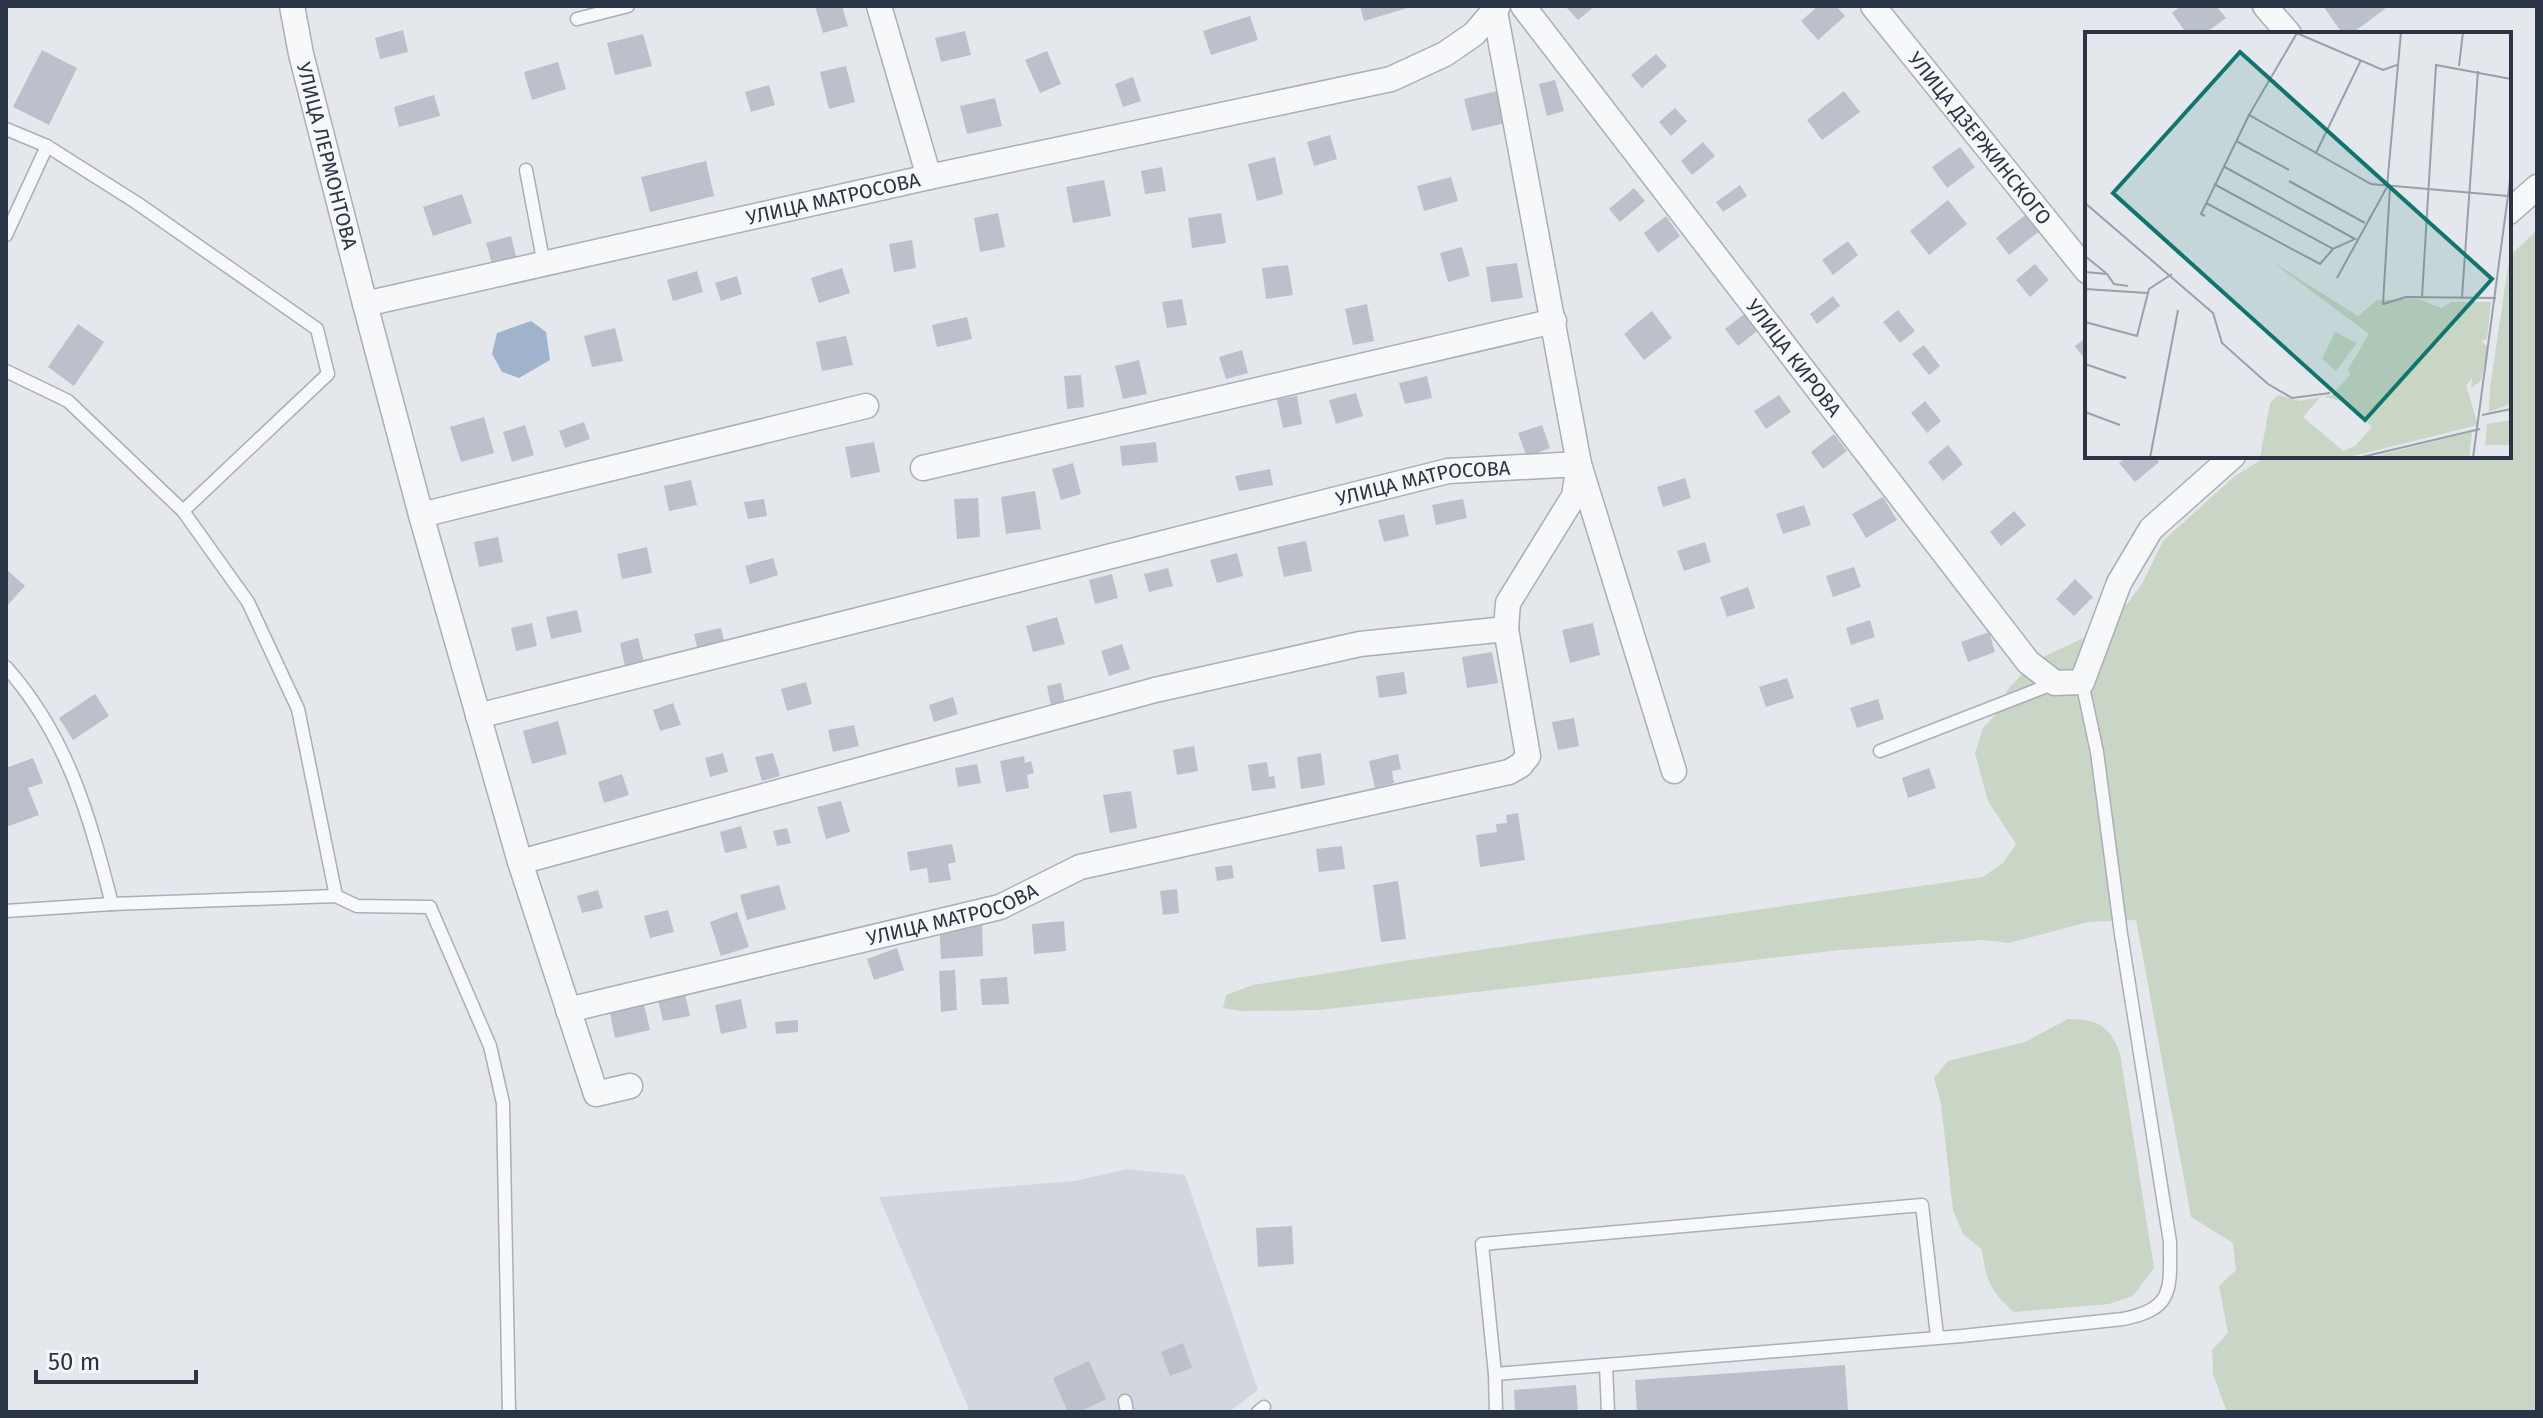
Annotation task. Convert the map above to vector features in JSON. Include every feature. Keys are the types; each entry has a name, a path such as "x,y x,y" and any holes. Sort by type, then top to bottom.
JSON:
{"street":[{"name":"УЛИЦА ЛЕРМОНТОВА","path":"292,6 301,54 365,304"},
{"path":"879,6 929,177"},
{"name":"УЛИЦА КИРОВА","path":"1523,6 2028,662 2055,683"},
{"name":"УЛИЦА ДЗЕРЖИНСКОГО","path":"1873,6 2085,269"},
{"path":"2265,6 2287,32"},
{"name":"УЛИЦА МАТРОСОВА","path":"365,304 929,177 1391,79 1445,54 1474,34 1496,7"},
{"name":"УЛИЦА МАТРОСОВА","path":"1496,7 1579,464 1674,771"},
{"path":"2511,210 2537,187"},
{"path":"365,304 421,515 520,862 596,1094 630,1086"},
{"path":"923,468 1554,321"},
{"path":"421,515 866,406"},
{"path":"2055,683 2082,682 2119,583 2151,529 2231,458"},
{"name":"УЛИЦА МАТРОСОВА","path":"568,1010 1000,907 1080,867 1509,772 1528,756 1506,629 1508,603 1574,496 1579,464"},
{"name":"УЛИЦА МАТРОСОВА","path":"478,716 1448,471 1579,464"},
{"path":"520,862 1155,690 1360,644 1506,629"}],"lane":[{"path":"577,19 628,6"},
{"path":"6,129 47,146 137,203 317,329 328,374 183,511"},
{"path":"6,235 47,146"},
{"path":"526,170 544,265"},
{"path":"6,371 68,401 183,511 248,602 298,709 336,896"},
{"path":"6,667 30,694 64,751 89,814 112,904"},
{"path":"1495,1374 2005,1331 2145,1314 2162,1301 2170,1287 2170,1242 2121,934 2097,752 2082,682"},
{"path":"1880,751 2055,683"},
{"path":"6,911 336,896 357,906 430,907 490,1046 503,1103 509,1412"},
{"path":"1496,1412 1482,1244 1922,1205 1937,1336"},
{"path":"1606,1365 1608,1412"}],"shaded area":[{"path":"1127,1169 1185,1175 1258,1390 1229,1412 970,1412 879,1197 1075,1181"}],"green space":[{"path":"2537,230 2537,1412 2227,1412 2213,1374 2212,1350 2228,1333 2219,1286 2236,1270 2233,1243 2191,1217 2136,920 2088,922 2009,943 1983,940 1840,950 1319,1010 1241,1011 1223,1008 1226,995 1253,985 1983,877 2003,863 2016,844 1988,801 1975,753 1983,728 2000,710 2008,689 2025,671 2043,657 2090,635 2128,603 2142,584 2163,541 2235,476 2264,458 2511,458 2511,255"},
{"path":"2068,1019 2101,1026 2111,1036 2120,1053 2154,1268 2133,1296 2109,1304 2014,1312 1995,1292 1985,1270 1982,1250 1963,1234 1953,1210 1941,1103 1934,1078 1948,1061 2025,1042"}],"water":[{"path":"531,321 546,332 550,360 519,378 502,372 492,354 497,333"}],"building":[{"path":"815,6 842,6 848,26 823,33"},
{"path":"1360,6 1411,6 1411,7 1364,21"},
{"path":"1565,6 1595,6 1578,20"},
{"path":"1818,6 1836,6 1845,16 1818,40 1801,21"},
{"path":"2181,6 2216,6 2226,18 2207,32 2186,32 2172,13"},
{"path":"2323,6 2383,6 2385,9 2354,32 2342,32"},
{"path":"1250,16 1258,40 1211,55 1203,31"},
{"path":"403,30 408,52 380,59 375,38"},
{"path":"965,31 971,55 941,62 935,38"},
{"path":"643,34 652,66 615,75 607,43"},
{"path":"42,50 77,68 49,125 13,107"},
{"path":"1047,51 1061,84 1040,93 1025,60"},
{"path":"1656,54 1667,66 1642,88 1631,75"},
{"path":"558,62 566,89 532,100 524,72"},
{"path":"846,66 855,102 829,109 820,72"},
{"path":"1133,77 1141,101 1123,107 1115,84"},
{"path":"1555,80 1564,111 1547,116 1539,84"},
{"path":"769,85 775,105 751,112 745,92"},
{"path":"1497,91 1505,123 1472,131 1464,99"},
{"path":"1844,91 1860,112 1822,140 1807,120"},
{"path":"434,95 440,116 399,127 394,107"},
{"path":"995,98 1002,126 967,134 960,106"},
{"path":"1675,108 1687,121 1671,136 1659,122"},
{"path":"1330,135 1337,159 1314,166 1307,142"},
{"path":"1703,142 1715,156 1692,175 1681,161"},
{"path":"1960,147 1975,167 1947,188 1932,167"},
{"path":"1275,157 1283,194 1257,201 1248,164"},
{"path":"706,161 714,196 650,212 641,177"},
{"path":"1162,167 1166,191 1145,194 1141,171"},
{"path":"1451,177 1458,201 1424,211 1417,186"},
{"path":"1104,180 1111,216 1073,223 1066,187"},
{"path":"1740,185 1747,196 1723,212 1716,202"},
{"path":"1634,188 1645,201 1620,222 1609,209"},
{"path":"462,194 472,223 433,236 423,207"},
{"path":"1948,200 1967,224 1929,255 1910,231"},
{"path":"2029,212 2042,229 2009,255 1996,238"},
{"path":"998,213 1005,247 980,252 974,218"},
{"path":"1221,213 1226,243 1192,248 1188,218"},
{"path":"1666,216 1680,236 1658,253 1644,233"},
{"path":"511,236 517,260 493,267 486,243"},
{"path":"912,240 916,268 894,272 889,244"},
{"path":"1848,241 1858,255 1833,275 1822,260"},
{"path":"1462,247 1470,276 1448,282 1440,253"},
{"path":"1517,263 1523,298 1491,302 1486,267"},
{"path":"2035,264 2049,280 2030,297 2016,280"},
{"path":"1288,265 1293,295 1266,299 1262,268"},
{"path":"842,268 850,293 819,303 811,278"},
{"path":"697,271 703,292 673,301 667,280"},
{"path":"737,276 742,294 721,301 715,283"},
{"path":"1833,296 1840,306 1817,324 1810,314"},
{"path":"1182,299 1187,325 1167,328 1162,302"},
{"path":"1367,304 1374,341 1353,345 1345,309"},
{"path":"1898,310 1915,331 1900,343 1883,322"},
{"path":"1652,311 1672,338 1644,360 1624,334"},
{"path":"1748,311 1761,328 1738,346 1725,329"},
{"path":"967,317 972,339 937,347 932,325"},
{"path":"78,324 104,342 74,386 48,367"},
{"path":"615,328 623,361 592,367 584,336"},
{"path":"846,336 853,365 822,371 816,342"},
{"path":"2085,338 2085,359 2075,346"},
{"path":"1924,345 1940,366 1929,375 1912,354"},
{"path":"1242,350 1248,373 1226,379 1219,357"},
{"path":"1139,360 1147,394 1123,399 1115,366"},
{"path":"1081,375 1084,407 1067,409 1064,376"},
{"path":"1427,376 1432,398 1405,404 1399,383"},
{"path":"1356,393 1363,416 1336,424 1329,400"},
{"path":"1779,395 1791,412 1766,429 1754,411"},
{"path":"1297,396 1302,424 1283,428 1277,399"},
{"path":"1925,401 1941,421 1927,433 1911,413"},
{"path":"484,417 494,453 461,462 450,427"},
{"path":"584,422 590,439 565,448 559,431"},
{"path":"525,425 534,455 512,462 503,432"},
{"path":"1542,425 1550,448 1527,457 1518,433"},
{"path":"1834,434 1847,451 1823,469 1811,452"},
{"path":"874,442 880,472 851,478 845,447"},
{"path":"1156,442 1158,462 1122,466 1120,446"},
{"path":"1948,445 1963,464 1943,481 1928,462"},
{"path":"2125,458 2156,458 2159,462 2135,482 2119,463"},
{"path":"1073,463 1081,494 1061,500 1052,469"},
{"path":"1270,469 1273,485 1239,491 1235,476"},
{"path":"1685,478 1691,498 1663,507 1657,487"},
{"path":"691,480 697,505 669,511 664,486"},
{"path":"1035,491 1041,529 1006,534 1001,497"},
{"path":"1883,497 1897,520 1866,538 1852,514"},
{"path":"978,498 980,537 957,539 954,499"},
{"path":"764,499 767,516 748,519 744,502"},
{"path":"1463,499 1467,518 1436,525 1432,505"},
{"path":"1804,505 1811,525 1783,534 1776,514"},
{"path":"2014,511 2026,525 2001,546 1990,532"},
{"path":"1404,514 1409,536 1384,542 1378,520"},
{"path":"498,537 503,562 479,567 474,542"},
{"path":"1306,541 1312,571 1284,577 1277,547"},
{"path":"1705,542 1711,562 1684,571 1677,551"},
{"path":"647,547 652,573 622,579 617,554"},
{"path":"1237,553 1243,576 1217,583 1210,560"},
{"path":"773,558 778,575 750,584 745,566"},
{"path":"1854,567 1861,587 1833,597 1826,576"},
{"path":"1168,568 1173,586 1149,592 1144,574"},
{"path":"6,569 25,586 6,607"},
{"path":"1112,574 1118,598 1095,604 1089,580"},
{"path":"2075,579 2093,597 2074,616 2056,599"},
{"path":"1748,587 1755,608 1727,617 1720,597"},
{"path":"577,610 582,632 551,639 546,617"},
{"path":"1057,617 1065,644 1033,652 1026,626"},
{"path":"1870,620 1875,637 1851,645 1846,628"},
{"path":"532,623 537,646 516,651 511,628"},
{"path":"1593,623 1600,655 1570,663 1562,630"},
{"path":"721,628 725,645 698,651 694,634"},
{"path":"1989,632 1995,652 1968,662 1961,642"},
{"path":"638,638 644,662 625,667 620,643"},
{"path":"1122,644 1130,669 1109,676 1101,651"},
{"path":"1492,652 1498,683 1467,688 1462,657"},
{"path":"1404,672 1407,694 1379,698 1376,676"},
{"path":"1787,678 1794,698 1766,707 1759,687"},
{"path":"806,682 812,704 787,711 781,689"},
{"path":"1061,683 1065,703 1051,706 1047,686"},
{"path":"95,694 109,716 73,740 59,718"},
{"path":"953,697 958,714 934,722 929,705"},
{"path":"1878,699 1884,719 1857,728 1850,708"},
{"path":"673,703 681,725 660,731 653,710"},
{"path":"1574,718 1579,746 1558,750 1552,722"},
{"path":"558,721 567,754 532,764 523,731"},
{"path":"854,725 859,746 833,752 828,730"},
{"path":"1194,746 1198,771 1177,775 1173,750"},
{"path":"723,753 728,772 710,777 705,758"},
{"path":"773,753 780,776 762,781 755,757"},
{"path":"1321,753 1325,785 1301,789 1297,757"},
{"path":"1398,754 1401,769 1392,771 1394,783 1375,788 1369,761"},
{"path":"1024,756 1025,763 1031,761 1034,773 1027,775 1029,788 1006,792 1000,761"},
{"path":"33,758 43,783 28,788 39,815 6,827 6,768"},
{"path":"1267,762 1269,777 1274,776 1276,788 1252,791 1248,765"},
{"path":"977,764 981,783 958,787 955,768"},
{"path":"1929,768 1936,788 1908,798 1902,778"},
{"path":"622,774 629,795 604,803 598,782"},
{"path":"1131,791 1137,828 1110,833 1103,795"},
{"path":"841,801 850,832 826,839 817,807"},
{"path":"1518,813 1525,860 1480,867 1476,835 1497,832 1496,824 1507,823 1506,815"},
{"path":"741,826 747,848 725,853 720,832"},
{"path":"787,828 791,843 777,846 773,831"},
{"path":"952,844 956,862 948,864 951,880 929,883 927,868 910,871 907,852"},
{"path":"1342,846 1345,869 1319,872 1316,849"},
{"path":"1232,865 1234,878 1217,881 1215,867"},
{"path":"1398,881 1406,939 1381,942 1373,885"},
{"path":"779,885 786,909 747,920 740,895"},
{"path":"1177,889 1179,913 1163,915 1160,891"},
{"path":"598,890 603,908 582,913 577,896"},
{"path":"668,910 674,932 650,938 644,916"},
{"path":"737,912 749,947 721,956 710,922"},
{"path":"982,921 983,956 941,959 939,924"},
{"path":"1064,921 1066,951 1034,954 1032,924"},
{"path":"897,948 904,970 874,980 867,959"},
{"path":"955,970 957,1010 941,1012 939,971"},
{"path":"1007,977 1009,1004 982,1005 980,979"},
{"path":"685,994 690,1016 663,1021 658,1000"},
{"path":"741,999 747,1028 721,1034 715,1005"},
{"path":"644,1005 650,1030 615,1038 610,1013"},
{"path":"798,1020 798,1032 776,1034 775,1022"},
{"path":"1292,1226 1294,1264 1258,1267 1256,1228"},
{"path":"1183,1343 1192,1368 1170,1376 1161,1352"},
{"path":"1089,1361 1106,1399 1079,1412 1068,1412 1053,1378"},
{"path":"1845,1365 1848,1412 1637,1412 1635,1380"},
{"path":"1576,1385 1578,1412 1515,1412 1514,1390"}]}
